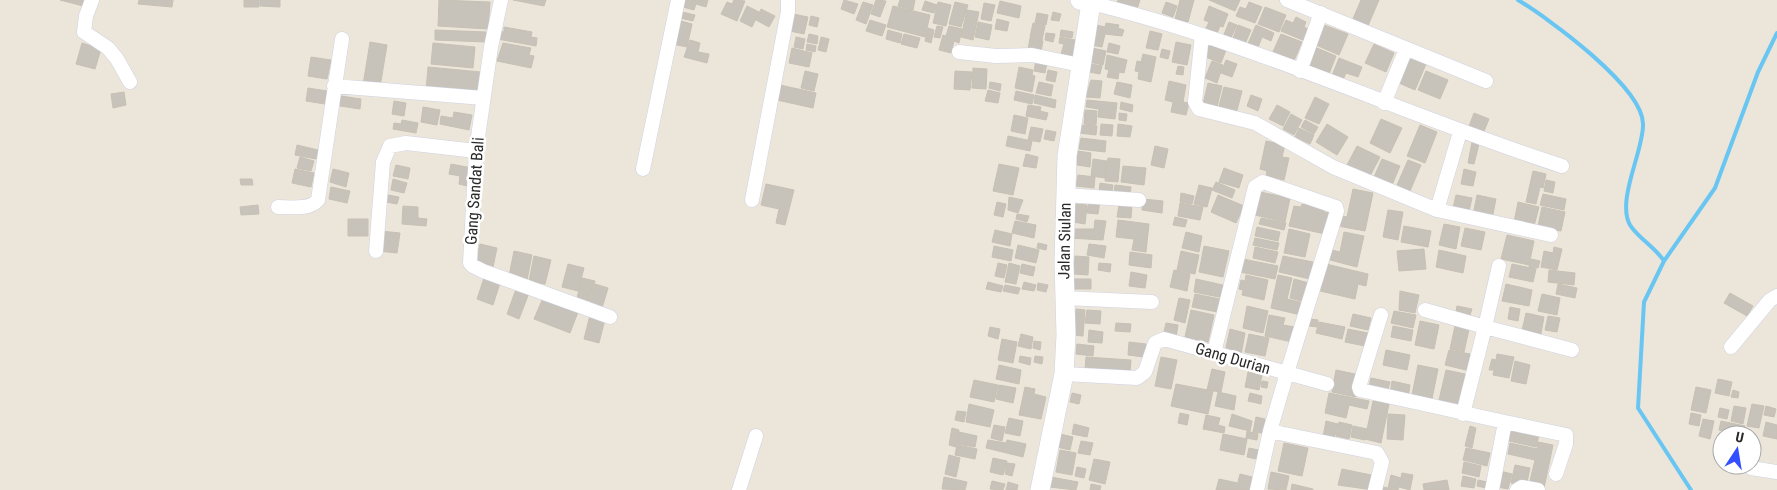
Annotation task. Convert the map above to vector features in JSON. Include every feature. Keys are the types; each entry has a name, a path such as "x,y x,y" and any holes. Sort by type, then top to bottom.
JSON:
{"street":[{"path":"92,0 86,16 84,32 108,48 117,59 130,82"},
{"name":"Gang Sandat Bali","path":"501,0 483,98 476,151 469,256 473,266 610,317"},
{"path":"643,169 678,0"},
{"path":"752,200 788,11 788,0"},
{"path":"1287,0 1486,81"},
{"path":"1087,1 1144,16 1202,35 1460,132 1562,166"},
{"name":"Jalan Siulan","path":"1040,490 1064,374 1067,156 1087,1"},
{"path":"1300,71 1321,13"},
{"path":"1202,35 1195,106 1255,123 1333,166 1437,210 1551,235"},
{"path":"278,207 315,205 318,200 342,39"},
{"path":"1384,103 1406,49"},
{"path":"959,52 996,56 1032,55 1080,65"},
{"path":"334,86 483,98"},
{"path":"1437,210 1460,132"},
{"path":"376,251 383,162 390,146 406,143 476,151"},
{"name":"Gang Durian","path":"1064,374 1137,378 1144,372 1155,343 1159,339 1164,339 1287,374 1338,211 1334,205 1263,182 1255,187 1214,353"},
{"path":"1065,196 1139,200"},
{"path":"1463,414 1499,266"},
{"path":"1731,347 1770,300 1777,296"},
{"path":"1064,298 1152,302"},
{"path":"1425,310 1572,350"},
{"path":"1381,315 1359,387 1360,390 1566,435 1566,444 1556,474"},
{"path":"1257,490 1270,431 1287,374 1327,384"},
{"path":"1492,490 1505,422"},
{"path":"1270,431 1377,453 1382,462 1375,490"},
{"path":"739,490 756,436"},
{"path":"1762,470 1777,472"},
{"path":"1517,490 1522,488 1538,490"}],"building":[{"path":"60,0 84,0 83,6"},
{"path":"139,0 173,0 172,7 138,4"},
{"path":"244,0 259,0 259,7 244,7"},
{"path":"260,0 280,0 280,7 260,6"},
{"path":"439,0 490,2 488,29 438,26"},
{"path":"513,0 546,0 544,6"},
{"path":"681,0 708,0 706,7 696,4 694,10 679,6"},
{"path":"734,0 745,1 737,21 721,14 727,2 732,4"},
{"path":"844,0 858,4 854,14 841,9"},
{"path":"876,0 886,1 880,17 871,14"},
{"path":"900,0 915,0 913,10 898,6"},
{"path":"1118,0 1140,0 1136,12 1116,7"},
{"path":"1180,0 1194,0 1188,22 1175,19"},
{"path":"1209,0 1240,0 1235,11"},
{"path":"1361,0 1379,0 1367,28 1352,21"},
{"path":"925,1 937,5 934,13 922,10"},
{"path":"1000,1 1021,6 1019,18 997,13"},
{"path":"863,2 873,5 866,24 856,20"},
{"path":"938,2 951,5 946,26 933,23"},
{"path":"955,2 968,5 961,27 949,24"},
{"path":"1166,2 1177,6 1173,17 1162,13"},
{"path":"1249,2 1262,7 1255,23 1236,16 1240,7 1246,9"},
{"path":"984,3 995,5 991,21 981,19"},
{"path":"747,6 759,12 752,27 740,21"},
{"path":"893,6 930,15 925,37 887,27"},
{"path":"1209,6 1228,14 1223,27 1220,26 1217,33 1206,28 1209,22 1204,20"},
{"path":"1265,7 1286,15 1279,32 1258,24"},
{"path":"761,9 775,16 769,27 756,20"},
{"path":"967,10 979,12 973,40 961,37"},
{"path":"678,11 695,15 693,21 676,17"},
{"path":"1053,12 1061,14 1059,21 1051,20"},
{"path":"1037,13 1048,15 1046,25 1035,23"},
{"path":"793,14 808,17 804,34 790,31"},
{"path":"811,16 819,18 817,27 809,25"},
{"path":"1296,17 1306,22 1304,27 1310,30 1305,41 1281,31 1286,20 1293,23"},
{"path":"997,19 1009,22 1007,31 995,29"},
{"path":"677,20 692,24 687,47 672,44"},
{"path":"870,20 886,25 882,36 866,31"},
{"path":"978,22 992,25 989,40 975,37"},
{"path":"1229,22 1237,25 1230,40 1223,37"},
{"path":"1033,23 1045,26 1042,40 1030,37"},
{"path":"1106,23 1119,25 1118,28 1124,30 1122,36 1105,34 1102,47 1091,45 1096,25 1105,27"},
{"path":"1238,25 1251,30 1244,46 1232,41"},
{"path":"1256,25 1274,33 1271,41 1262,37 1257,50 1247,46"},
{"path":"1324,25 1348,34 1339,55 1316,45"},
{"path":"937,26 943,27 940,38 934,37"},
{"path":"949,26 962,29 959,43 954,41 951,53 939,50 943,35 946,36"},
{"path":"504,27 532,32 531,37 537,38 536,46 497,39 499,31 504,32"},
{"path":"928,28 934,30 931,43 925,41"},
{"path":"435,30 486,32 486,42 435,40"},
{"path":"888,30 902,34 900,43 886,39"},
{"path":"1061,30 1073,32 1072,38 1060,36"},
{"path":"1150,31 1162,34 1158,50 1146,48"},
{"path":"1046,33 1055,34 1053,42 1045,40"},
{"path":"809,34 818,36 817,44 807,42"},
{"path":"904,34 920,38 917,48 901,44"},
{"path":"1281,34 1302,42 1293,63 1272,54"},
{"path":"796,37 805,39 803,49 794,47"},
{"path":"821,37 829,39 826,52 818,50"},
{"path":"1060,37 1075,40 1072,56 1061,54 1064,44 1059,43"},
{"path":"1030,38 1043,41 1041,52 1028,50"},
{"path":"690,40 700,43 698,52 709,54 707,63 684,57"},
{"path":"370,42 387,45 380,87 363,85"},
{"path":"1176,42 1191,45 1187,65 1172,62"},
{"path":"82,43 101,49 95,69 76,64"},
{"path":"433,43 475,47 473,68 431,64"},
{"path":"503,43 531,48 529,55 534,56 531,68 497,61"},
{"path":"1109,43 1120,46 1118,54 1107,52"},
{"path":"807,44 816,46 815,52 806,50"},
{"path":"1208,44 1226,50 1221,63 1203,56"},
{"path":"1374,44 1394,53 1386,72 1365,63"},
{"path":"1312,46 1336,56 1329,74 1305,63"},
{"path":"792,48 812,53 809,67 789,63"},
{"path":"1092,48 1106,51 1103,65 1089,62"},
{"path":"1162,49 1170,51 1168,59 1160,57"},
{"path":"1143,54 1156,57 1151,82 1138,79 1139,72 1135,71 1137,61 1141,62"},
{"path":"1107,55 1127,60 1124,73 1119,72 1118,79 1107,77 1109,70 1105,69"},
{"path":"311,57 331,60 327,79 308,76"},
{"path":"1409,57 1426,64 1415,90 1399,83"},
{"path":"1339,58 1362,67 1358,77 1346,73 1342,82 1331,78"},
{"path":"1036,60 1047,63 1045,73 1034,71"},
{"path":"1226,60 1237,64 1232,77 1221,73"},
{"path":"1212,61 1223,65 1217,83 1205,78"},
{"path":"1091,64 1102,66 1100,74 1089,72"},
{"path":"1178,66 1184,67 1183,75 1176,74"},
{"path":"428,67 481,72 478,96 426,91"},
{"path":"1019,67 1033,70 1032,75 1035,76 1032,92 1015,88"},
{"path":"973,68 987,69 986,89 972,88"},
{"path":"1048,70 1057,72 1055,82 1046,80"},
{"path":"805,71 818,74 814,91 801,88"},
{"path":"955,71 972,72 970,90 954,89"},
{"path":"1426,71 1448,80 1440,99 1418,90"},
{"path":"1091,80 1102,81 1100,98 1086,97"},
{"path":"1169,81 1186,85 1183,102 1189,103 1186,115 1171,112 1173,102 1165,100"},
{"path":"990,82 1001,84 1000,91 989,88"},
{"path":"1039,82 1053,85 1051,96 1036,93"},
{"path":"1117,82 1132,85 1130,98 1114,94"},
{"path":"1208,83 1222,86 1217,107 1203,104"},
{"path":"780,85 816,93 813,108 777,100"},
{"path":"1224,87 1242,91 1236,114 1218,110"},
{"path":"308,88 327,91 325,104 306,101"},
{"path":"988,90 1000,93 998,103 985,101"},
{"path":"1016,91 1034,95 1032,104 1014,100"},
{"path":"124,92 126,105 113,108 111,94"},
{"path":"1035,95 1056,100 1055,108 1034,103"},
{"path":"1251,95 1262,99 1258,111 1247,106"},
{"path":"341,96 361,99 360,109 340,106"},
{"path":"1315,97 1329,104 1319,124 1305,118"},
{"path":"1087,100 1117,103 1115,119 1098,117 1099,109 1086,107"},
{"path":"394,101 406,103 404,116 392,114"},
{"path":"1121,102 1133,105 1132,112 1120,109"},
{"path":"1028,105 1041,107 1040,111 1048,113 1046,120 1026,116"},
{"path":"1277,105 1290,112 1283,126 1269,119"},
{"path":"423,107 440,110 437,125 421,122"},
{"path":"1085,110 1097,111 1096,125 1084,124"},
{"path":"454,112 472,115 469,130 440,124 441,116 453,118"},
{"path":"1119,113 1127,114 1126,121 1119,120"},
{"path":"1474,113 1489,119 1482,136 1468,129"},
{"path":"1291,114 1302,120 1294,135 1283,129"},
{"path":"1014,115 1028,118 1025,134 1011,131"},
{"path":"1381,119 1402,128 1390,153 1370,143"},
{"path":"402,120 418,123 416,133 393,129 394,123 401,124"},
{"path":"1305,120 1318,127 1314,134 1301,127"},
{"path":"1101,124 1113,125 1112,136 1100,135"},
{"path":"1118,124 1132,126 1130,137 1117,136"},
{"path":"1327,124 1348,137 1337,155 1316,142"},
{"path":"1080,125 1097,126 1096,135 1079,133"},
{"path":"1420,125 1437,132 1425,163 1407,156"},
{"path":"1031,127 1043,129 1040,142 1028,140"},
{"path":"1299,128 1314,135 1310,144 1295,137"},
{"path":"1046,130 1056,132 1054,141 1044,139"},
{"path":"1008,136 1032,141 1030,151 1006,146"},
{"path":"1081,138 1106,141 1105,152 1079,149"},
{"path":"1266,141 1285,145 1282,157 1289,158 1284,180 1266,176 1267,171 1260,169"},
{"path":"1472,142 1479,144 1474,164 1468,163"},
{"path":"297,145 318,150 316,159 295,155"},
{"path":"1155,146 1168,149 1164,168 1151,165"},
{"path":"1357,146 1380,157 1370,176 1347,165"},
{"path":"1078,151 1091,153 1090,167 1077,165"},
{"path":"1026,154 1038,157 1036,168 1023,166"},
{"path":"300,157 314,161 311,171 297,168"},
{"path":"1108,158 1120,159 1118,182 1105,181"},
{"path":"1093,159 1107,161 1105,178 1091,176"},
{"path":"1382,159 1400,166 1392,185 1374,177"},
{"path":"1408,160 1421,165 1410,191 1397,185"},
{"path":"451,164 472,168 467,186 459,184 460,176 449,174"},
{"path":"999,164 1019,168 1013,195 993,191"},
{"path":"396,165 410,168 408,179 393,176"},
{"path":"1123,166 1146,168 1144,185 1121,182"},
{"path":"1224,168 1243,175 1239,188 1219,182"},
{"path":"295,169 314,173 311,187 292,183"},
{"path":"333,169 349,173 346,187 330,182"},
{"path":"1464,169 1476,172 1473,186 1461,184"},
{"path":"1533,171 1546,174 1543,188 1540,187 1536,204 1526,202"},
{"path":"1078,175 1095,177 1094,188 1076,186"},
{"path":"240,179 252,179 253,185 241,185"},
{"path":"393,179 407,183 404,193 391,190"},
{"path":"1546,180 1555,182 1553,193 1544,191"},
{"path":"1216,182 1235,190 1232,198 1212,190"},
{"path":"1100,183 1113,185 1112,194 1099,192"},
{"path":"766,184 794,190 785,225 776,223 779,209 761,205"},
{"path":"1115,185 1131,187 1130,196 1114,194"},
{"path":"1199,185 1212,188 1207,207 1194,204"},
{"path":"331,187 350,191 347,203 329,199"},
{"path":"1353,189 1373,193 1365,231 1338,226 1340,216 1347,217"},
{"path":"1260,192 1290,198 1285,222 1255,215"},
{"path":"1181,193 1194,196 1192,204 1180,202"},
{"path":"1543,194 1566,199 1564,210 1540,205"},
{"path":"388,195 399,197 397,204 386,202"},
{"path":"1218,195 1244,206 1236,223 1211,212"},
{"path":"1456,195 1472,198 1468,216 1452,212"},
{"path":"1477,195 1496,199 1492,219 1473,215"},
{"path":"1009,197 1023,200 1018,213 1008,210"},
{"path":"1143,199 1163,201 1162,213 1142,210"},
{"path":"1089,200 1100,201 1098,214 1087,213"},
{"path":"997,202 1006,204 1003,217 994,215"},
{"path":"1518,202 1539,207 1534,226 1514,222"},
{"path":"1180,203 1203,207 1200,220 1178,216"},
{"path":"1075,204 1087,205 1085,224 1073,222"},
{"path":"1302,204 1325,208 1324,212 1329,213 1325,234 1289,226 1294,206 1301,207"},
{"path":"258,205 259,214 241,215 240,207"},
{"path":"1119,205 1132,206 1131,218 1117,217"},
{"path":"403,206 418,207 418,218 427,219 426,226 402,224"},
{"path":"1542,207 1565,212 1561,231 1538,226"},
{"path":"1388,210 1403,212 1398,240 1383,237"},
{"path":"1017,214 1029,216 1027,222 1016,219"},
{"path":"1175,217 1187,220 1185,227 1173,225"},
{"path":"1261,218 1286,223 1284,230 1259,224"},
{"path":"348,219 368,219 368,236 348,236"},
{"path":"1095,220 1106,221 1103,240 1069,238 1070,229 1094,229"},
{"path":"1118,220 1149,224 1146,252 1132,250 1134,239 1116,237"},
{"path":"1015,221 1036,225 1034,238 1012,233"},
{"path":"1444,224 1460,227 1456,249 1439,245"},
{"path":"1404,226 1431,231 1428,247 1401,242"},
{"path":"1257,227 1280,232 1278,241 1255,236"},
{"path":"1465,228 1485,232 1481,250 1461,246"},
{"path":"1289,229 1310,234 1305,257 1284,253"},
{"path":"995,230 1012,234 1010,246 992,242"},
{"path":"380,231 400,233 397,253 378,251"},
{"path":"1186,232 1202,236 1199,252 1182,248"},
{"path":"1344,232 1364,236 1357,267 1330,260 1332,250 1340,252"},
{"path":"1507,235 1534,241 1529,265 1501,259"},
{"path":"1255,238 1279,243 1277,250 1253,245"},
{"path":"1038,243 1047,245 1046,250 1037,248"},
{"path":"480,244 497,248 493,267 475,263"},
{"path":"1089,244 1106,246 1104,258 1087,255"},
{"path":"1018,245 1039,250 1036,263 1015,258"},
{"path":"994,246 1013,250 1011,261 992,257"},
{"path":"1204,246 1229,251 1223,277 1199,272"},
{"path":"1255,247 1278,252 1275,263 1253,258"},
{"path":"1554,247 1562,249 1557,270 1541,267 1544,251 1553,253"},
{"path":"1424,249 1426,269 1399,271 1397,251"},
{"path":"1439,250 1466,256 1463,273 1436,267"},
{"path":"514,251 532,255 527,280 509,276"},
{"path":"1181,251 1199,255 1195,274 1177,270"},
{"path":"1130,252 1152,255 1151,268 1129,265"},
{"path":"534,256 551,260 545,284 529,281"},
{"path":"1075,256 1089,257 1088,275 1074,274"},
{"path":"1283,256 1313,262 1310,279 1279,272"},
{"path":"1243,259 1278,266 1275,279 1240,272"},
{"path":"1531,259 1540,261 1538,268 1529,267"},
{"path":"998,263 1007,265 1004,278 995,276"},
{"path":"1009,263 1020,266 1016,284 1005,282"},
{"path":"1099,263 1111,264 1110,272 1098,270"},
{"path":"568,264 584,268 578,291 562,287"},
{"path":"1022,264 1035,267 1033,276 1020,273"},
{"path":"1326,264 1368,274 1366,286 1358,284 1355,299 1320,291"},
{"path":"1512,264 1536,269 1533,282 1509,277"},
{"path":"1174,270 1190,274 1187,291 1170,287"},
{"path":"1549,270 1575,273 1574,285 1548,282"},
{"path":"1131,272 1147,275 1145,288 1129,286"},
{"path":"1246,275 1268,280 1264,300 1242,295 1243,290 1239,289 1241,280 1245,281"},
{"path":"1278,275 1292,278 1287,299 1304,303 1301,315 1271,308"},
{"path":"484,278 500,283 493,305 477,299"},
{"path":"582,278 595,281 589,301 577,298"},
{"path":"1072,279 1091,279 1091,289 1072,289"},
{"path":"1196,279 1227,286 1224,298 1194,292"},
{"path":"1294,279 1309,283 1305,302 1290,298"},
{"path":"988,282 1003,286 1001,292 986,289"},
{"path":"1024,282 1036,285 1034,291 1022,289"},
{"path":"1038,283 1048,285 1046,292 1037,290"},
{"path":"595,284 608,288 602,308 589,305"},
{"path":"1506,284 1532,290 1529,306 1502,301"},
{"path":"1558,284 1577,288 1575,298 1556,294"},
{"path":"1005,285 1020,288 1018,294 1003,291"},
{"path":"516,289 529,293 519,319 507,314"},
{"path":"1400,291 1419,295 1415,313 1399,310"},
{"path":"1730,293 1753,306 1747,316 1724,303"},
{"path":"1195,294 1225,300 1222,313 1192,307"},
{"path":"1542,294 1560,298 1557,315 1538,311"},
{"path":"543,298 578,312 570,333 534,319"},
{"path":"1179,298 1190,300 1185,323 1174,320"},
{"path":"1247,306 1268,311 1263,333 1243,328"},
{"path":"1457,306 1472,309 1470,315 1456,312"},
{"path":"1510,307 1520,309 1518,321 1508,319"},
{"path":"1076,309 1085,310 1083,336 1073,335"},
{"path":"1087,310 1101,311 1100,324 1085,323"},
{"path":"1191,310 1214,315 1208,342 1185,337"},
{"path":"1394,311 1416,315 1413,328 1391,323"},
{"path":"1526,313 1544,317 1540,339 1521,335"},
{"path":"1353,314 1371,318 1368,330 1350,326"},
{"path":"590,315 605,319 599,343 584,339"},
{"path":"1269,315 1285,318 1283,325 1295,327 1292,342 1265,336"},
{"path":"1548,316 1560,318 1557,332 1545,330"},
{"path":"1311,319 1318,320 1317,327 1309,326"},
{"path":"1420,321 1439,325 1434,349 1415,345"},
{"path":"1319,322 1345,327 1342,339 1316,333"},
{"path":"1116,323 1131,324 1130,332 1115,331"},
{"path":"1166,323 1178,325 1176,338 1163,336"},
{"path":"1393,326 1413,330 1411,341 1391,337"},
{"path":"1455,326 1469,329 1464,352 1450,349"},
{"path":"990,327 1000,329 998,339 988,336"},
{"path":"1230,329 1245,333 1241,355 1225,352"},
{"path":"1348,329 1368,333 1365,346 1345,342"},
{"path":"1089,330 1103,332 1102,343 1088,342"},
{"path":"1021,334 1033,337 1031,349 1018,346"},
{"path":"1249,334 1269,338 1265,356 1245,352"},
{"path":"1002,339 1017,342 1013,363 998,360"},
{"path":"1034,341 1041,342 1040,350 1033,348"},
{"path":"1129,342 1146,344 1144,357 1128,355"},
{"path":"1077,344 1094,346 1093,356 1076,354"},
{"path":"1386,350 1410,355 1407,370 1383,365"},
{"path":"1449,350 1470,354 1466,370 1445,365"},
{"path":"1497,354 1514,357 1509,378 1493,375 1494,370 1489,370 1492,359 1496,360"},
{"path":"1020,356 1031,358 1030,365 1019,362"},
{"path":"1035,356 1043,357 1042,364 1034,362"},
{"path":"1086,357 1131,360 1130,372 1085,369"},
{"path":"1161,357 1177,360 1171,389 1155,386"},
{"path":"1515,361 1530,365 1526,384 1511,381"},
{"path":"999,365 1021,370 1019,384 996,379"},
{"path":"1418,365 1438,369 1432,399 1412,395"},
{"path":"1212,369 1225,372 1221,392 1207,390"},
{"path":"1336,370 1360,375 1356,397 1332,392"},
{"path":"1446,370 1465,374 1458,404 1439,400"},
{"path":"1248,372 1262,375 1259,390 1245,387"},
{"path":"1371,378 1390,382 1386,396 1368,392"},
{"path":"1718,379 1732,382 1729,396 1715,393"},
{"path":"974,380 998,385 994,402 970,397"},
{"path":"1262,381 1268,382 1267,388 1261,387"},
{"path":"1392,381 1410,385 1408,398 1390,394"},
{"path":"1176,384 1213,391 1208,414 1171,406"},
{"path":"999,385 1016,388 1013,403 996,399"},
{"path":"1025,387 1035,389 1034,394 1046,397 1041,419 1019,415"},
{"path":"1696,387 1711,390 1706,413 1691,410"},
{"path":"1733,390 1739,392 1738,398 1731,397"},
{"path":"1218,392 1236,396 1234,410 1215,406"},
{"path":"1072,393 1081,395 1079,404 1070,402"},
{"path":"1250,393 1262,396 1261,404 1248,401"},
{"path":"1329,393 1369,401 1367,409 1349,405 1346,418 1325,413"},
{"path":"1373,401 1389,404 1381,443 1365,439"},
{"path":"969,404 994,410 990,427 966,422"},
{"path":"1752,404 1764,406 1760,425 1747,425"},
{"path":"1734,406 1746,408 1743,424 1731,421"},
{"path":"1766,406 1776,409 1774,417 1764,415"},
{"path":"1720,408 1729,410 1727,419 1718,417"},
{"path":"957,411 966,412 964,422 955,420"},
{"path":"1180,413 1189,415 1187,425 1178,423"},
{"path":"1691,413 1701,415 1699,426 1689,424"},
{"path":"1232,414 1252,421 1250,431 1229,426"},
{"path":"1388,414 1405,415 1403,440 1387,439"},
{"path":"1206,415 1220,418 1218,425 1225,427 1224,433 1203,429"},
{"path":"1256,417 1265,419 1262,433 1253,432"},
{"path":"1009,418 1023,421 1020,436 1005,433"},
{"path":"1703,419 1714,421 1710,439 1699,436"},
{"path":"1326,421 1338,424 1334,439 1323,437"},
{"path":"1721,421 1740,425 1720,425"},
{"path":"1339,422 1352,425 1349,439 1336,436"},
{"path":"1766,422 1777,425 1777,439 1763,436"},
{"path":"1074,424 1089,428 1087,437 1072,434"},
{"path":"994,425 1005,427 1002,441 991,438"},
{"path":"1353,426 1367,429 1365,440 1351,437"},
{"path":"1470,426 1476,428 1472,448 1465,446"},
{"path":"952,428 959,430 956,447 949,445"},
{"path":"1511,430 1539,435 1536,447 1509,441"},
{"path":"1247,431 1258,434 1257,440 1246,438"},
{"path":"959,432 977,436 975,447 957,444"},
{"path":"1060,434 1073,437 1070,450 1057,447"},
{"path":"1223,434 1247,439 1244,455 1220,450"},
{"path":"988,440 1006,443 1007,440 1026,444 1023,457 986,448"},
{"path":"1081,441 1093,443 1090,455 1078,453"},
{"path":"1538,442 1553,445 1544,488 1529,485 1535,460 1508,454 1510,443 1537,449"},
{"path":"1284,443 1308,448 1302,476 1278,471"},
{"path":"957,445 977,449 975,459 955,455"},
{"path":"1249,448 1263,451 1261,460 1247,457"},
{"path":"1466,448 1490,453 1487,466 1463,460"},
{"path":"1060,450 1076,453 1072,475 1056,472"},
{"path":"949,455 960,458 956,477 945,474"},
{"path":"993,458 1007,461 1003,475 990,472"},
{"path":"1094,459 1110,462 1105,484 1089,480"},
{"path":"1464,462 1481,466 1479,477 1462,473"},
{"path":"1007,463 1015,464 1012,476 1005,474"},
{"path":"1515,465 1530,468 1526,487 1511,483"},
{"path":"1077,467 1086,469 1084,478 1075,476"},
{"path":"1342,469 1376,476 1373,490 1338,485"},
{"path":"1500,471 1512,474 1508,489 1497,487"},
{"path":"1271,472 1289,476 1286,490 1268,489"},
{"path":"1402,473 1413,475 1410,490 1399,487"},
{"path":"1240,474 1252,477 1251,485 1238,482"},
{"path":"1391,475 1401,478 1398,490 1382,490 1383,487 1388,488"},
{"path":"1463,476 1476,479 1474,488 1461,486"},
{"path":"944,477 967,482 965,490 942,489"},
{"path":"1051,477 1078,482 1076,490 1049,487"},
{"path":"1219,479 1252,486 1252,490 1216,490"},
{"path":"1447,480 1449,490 1424,490 1423,484"},
{"path":"1478,480 1487,482 1486,488 1477,486"},
{"path":"992,481 1005,484 1003,490 990,489"},
{"path":"1008,482 1018,485 1017,490 1006,490"},
{"path":"1091,484 1101,486 1100,490 1090,490"},
{"path":"1292,484 1313,489 1313,490 1291,490"}],"waterway":[{"path":"1518,0 1571,37 1592,55 1628,92 1639,109 1643,124 1642,135 1628,189 1627,215 1633,230 1664,261"},
{"path":"1691,490 1638,408 1644,302 1664,261 1715,188 1758,72 1777,33"}]}
